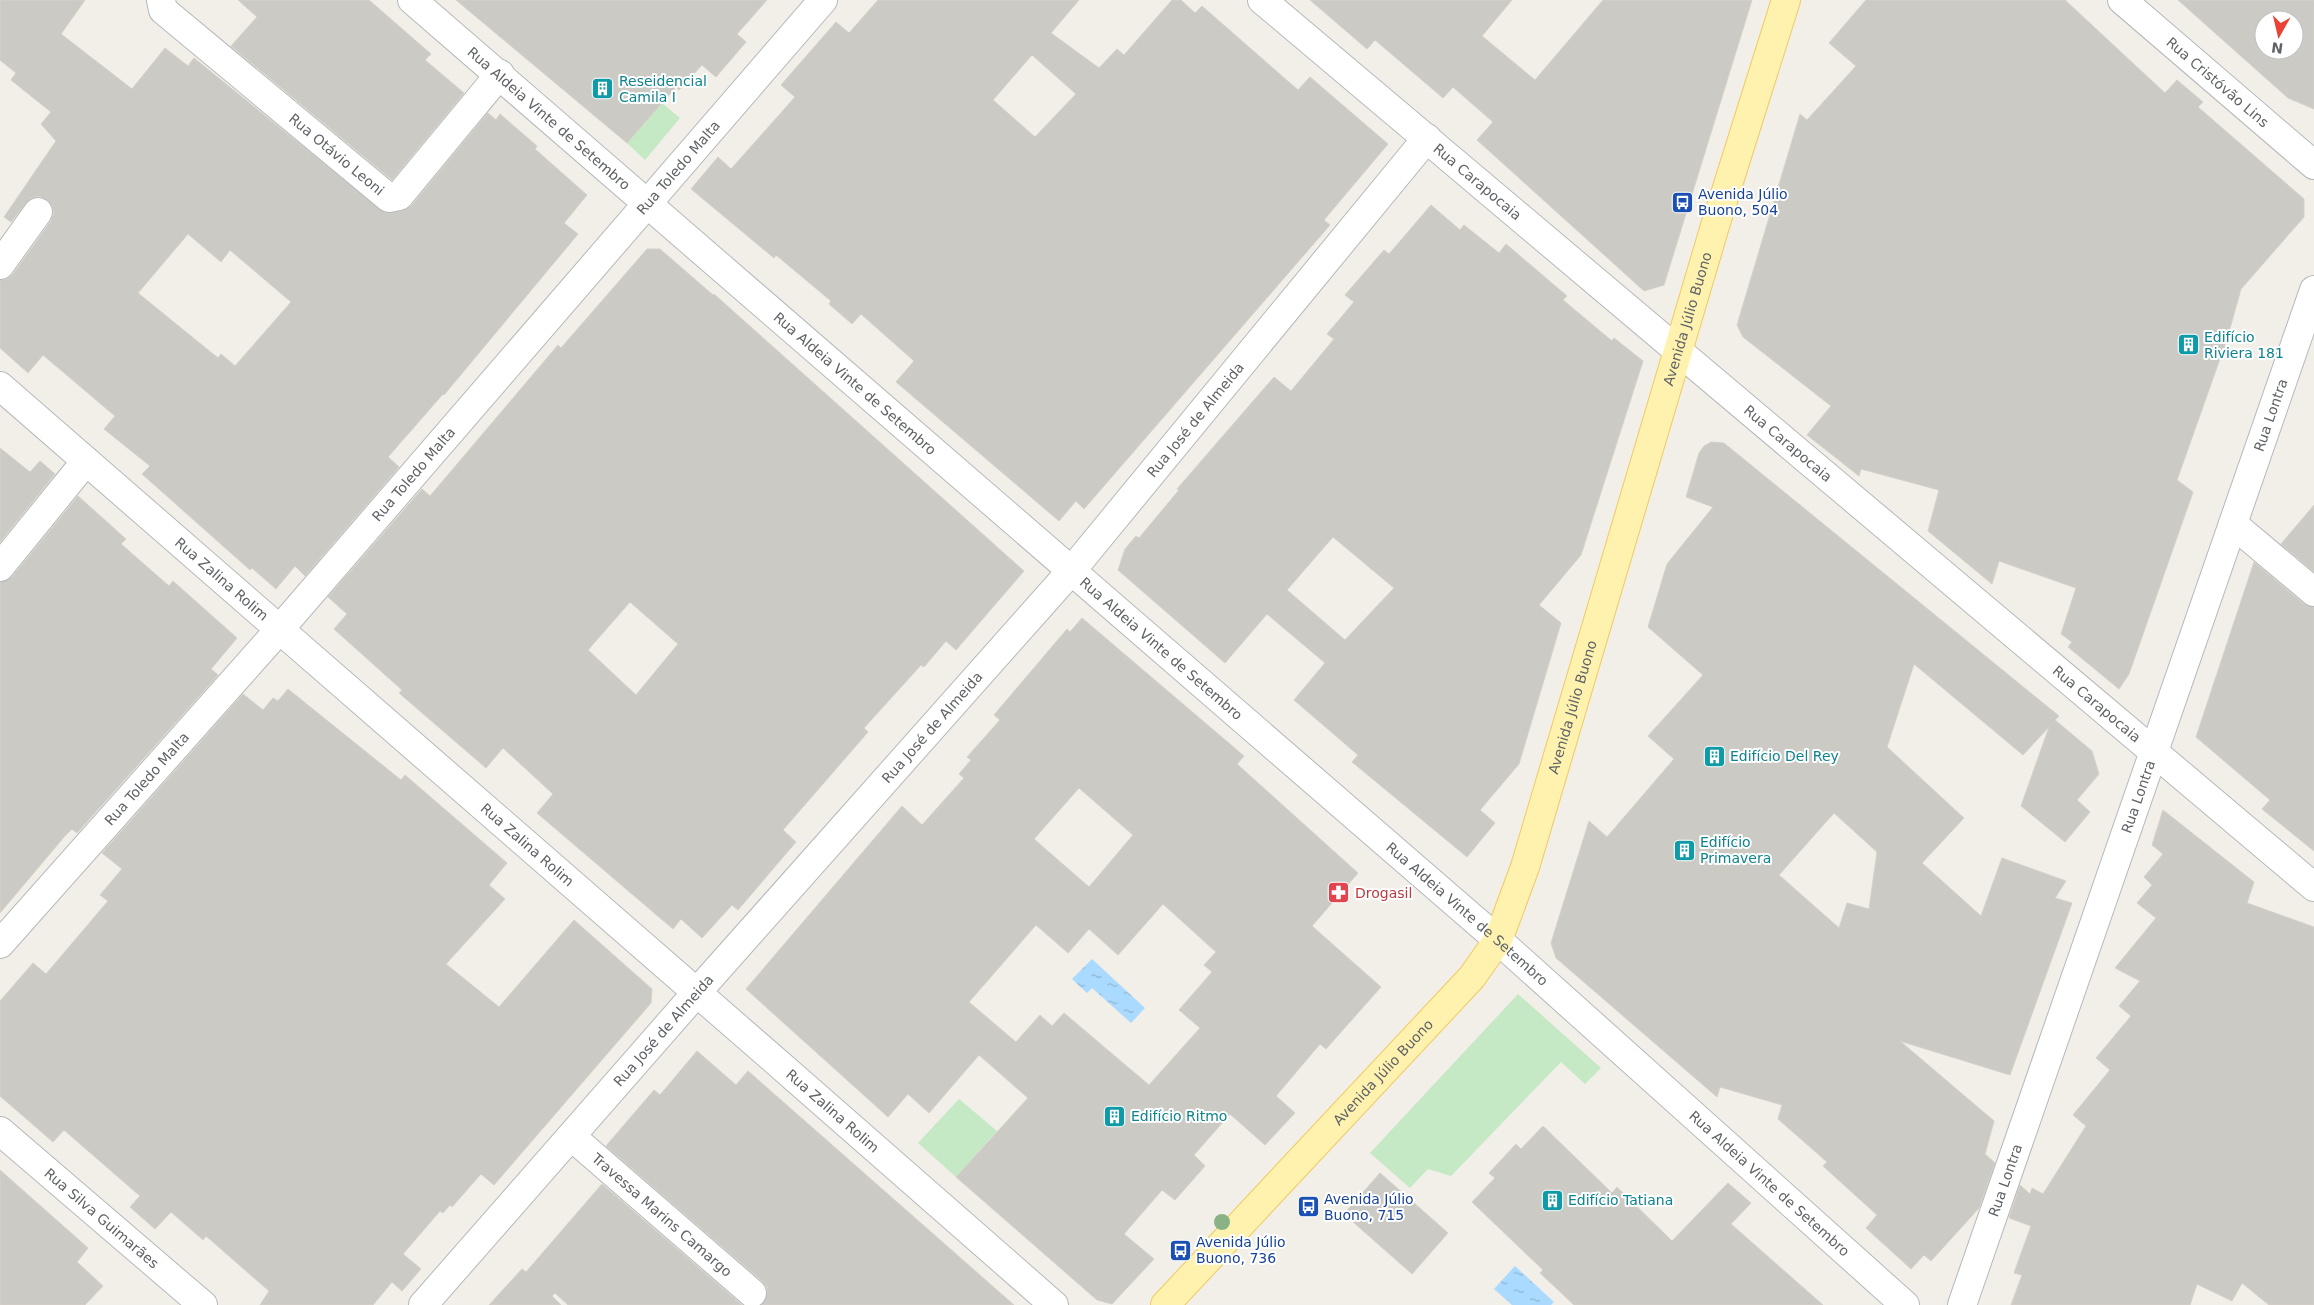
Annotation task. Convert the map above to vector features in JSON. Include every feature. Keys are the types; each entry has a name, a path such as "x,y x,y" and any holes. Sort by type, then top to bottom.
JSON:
{"main road":[{"name":"Avenida Júlio Buono","path":"1165,1305 1472,977 1498,940 1525,867 1678,351 1786,0"}],"street":[{"name":"Rua Otávio Leoni","path":"161,0 163,10 388,198 399,196 500,74"},
{"name":"Rua Aldeia Vinte de Setembro","path":"412,0 500,74 1498,940 1905,1305"},
{"name":"Rua Toledo Malta","path":"0,944 279,630 823,0"},
{"name":"Rua Carapocaia","path":"1262,0 2314,887"},
{"name":"Rua Cristóvão Lins","path":"2122,0 2314,165"},
{"name":"Rua José de Almeida","path":"423,1305 698,991 1072,570 1427,138"},
{"path":"0,264 38,212"},
{"name":"Rua Lontra","path":"1962,1305 2314,290"},
{"name":"Rua Zalina Rolim","path":"0,386 279,630 698,991 1054,1305"},
{"path":"0,567 86,461"},
{"path":"2233,524 2314,592"},
{"name":"Rua Silva Guimarães","path":"0,1131 203,1305"},
{"name":"Travessa Marins Camargo","path":"572,1136 752,1293"}],"green space":[{"path":"662,103 680,118 645,160 627,143"},
{"path":"1518,994 1601,1068 1585,1084 1561,1062 1451,1176 1428,1169 1410,1188 1370,1153"},
{"path":"959,1099 997,1131 956,1177 918,1143"}],"water":[{"path":"1092,959 1145,1008 1131,1023 1092,988 1087,993 1072,979"},
{"path":"1515,1266 1554,1302 1551,1305 1512,1305 1494,1289"}],"building":[{"path":"0,0 85,0 61,34 132,89 165,48 188,66 194,58 385,213 402,211 411,206 488,113 496,120 500,114 537,146 535,149 587,195 564,223 578,234 444,395 388,457 399,467 305,576 295,566 276,589 252,568 250,570 142,474 150,466 104,429 115,416 43,355 28,373 0,348 0,280 7,279 13,274 51,221 54,213 52,205 39,196 31,198 11,222 4,217 56,141 41,124 51,112 11,80 16,73 0,60","holes":["188,234 221,262 230,250 291,302 235,366 221,354 218,358 138,293"]},
{"path":"238,0 369,0 431,54 425,60 464,93 392,180 231,46 257,17"},
{"path":"456,0 767,0 737,34 746,42 716,77 702,65 679,90 676,87 627,143"},
{"path":"878,0 1079,0 1051,33 1099,68 1117,49 1124,55 1172,0 1181,0 1195,13 1202,6 1298,90 1310,77 1388,144 1324,220 1330,225 1084,509 1076,501 1059,521 896,382 914,361 861,314 852,324 829,304 831,301 776,255 774,258 691,189 718,157 731,169 795,97 781,85 836,22 849,33","holes":["1032,55 1076,94 1035,137 993,100"]},
{"path":"1310,0 1512,0 1482,36 1535,80 1603,0 1752,0 1664,285 1644,291 1477,140 1493,122 1453,87 1443,98 1375,40 1367,49"},
{"path":"1866,0 2065,0 2165,93 2177,80 2203,102 2198,107 2304,199 2304,217 2241,289 2227,339 2177,480 2193,492 2129,674 2119,689 2068,647 2072,642 2061,634 2076,588 1999,561 1992,584 1928,531 1939,490 1861,469 1859,476 1807,435 1831,406 1743,337 1737,325 1800,114 1807,120 1856,66 1829,43"},
{"path":"2178,0 2314,0 2314,109 2288,98"},
{"path":"1431,205 1460,230 1464,225 1499,253 1506,244 1567,296 1563,300 1612,341 1614,338 1643,361 1581,555 1539,605 1561,623 1519,764 1480,810 1495,823 1467,857 1352,762 1358,755 1294,700 1325,663 1267,614 1225,663 1118,570 1125,549 1136,536 1139,538 1179,490 1177,489 1274,377 1291,391 1334,339 1327,334 1354,302 1345,295 1384,250 1389,254","holes":["1333,537 1394,588 1345,640 1287,590"]},
{"path":"647,249 660,249 714,294 1024,571 956,650 946,641 924,667 921,665 864,728 868,732 783,830 796,842 738,910 732,905 702,938 681,919 673,929 537,813 553,794 503,748 486,768 399,693 402,690 334,629 347,614 328,597 422,489 430,496 558,345 561,348","holes":["630,602 678,644 636,695 588,650"]},
{"path":"1711,442 1724,443 2059,716 2055,720 2092,751 2099,774 2077,800 2090,812 2065,842 2021,806 2049,727 2023,755 1914,664 1887,747 1964,818 1922,863 1981,916 2002,858 2066,881 2055,898 2072,903 2010,1075 1900,1041 1994,1121 1985,1154 1995,1163 1979,1208 1931,1261 1924,1255 1911,1269 1866,1228 1877,1215 1823,1166 1827,1162 1778,1119 1782,1105 1720,1087 1717,1097 1556,958 1551,943 1589,821 1607,837 1674,759 1648,736 1703,675 1648,627 1667,564 1713,507 1686,497 1699,453 1704,446","holes":["1834,813 1877,852 1869,909 1847,903 1839,928 1779,875"]},
{"path":"0,448 30,472 40,461 55,474 0,542"},
{"path":"78,496 126,539 121,544 169,586 173,581 237,638 211,669 218,675 77,833 72,829 64,837 0,913 0,582 12,577"},
{"path":"2314,505 2314,572 2281,544"},
{"path":"2254,562 2304,604 2314,607 2314,851 2262,809 2270,800 2196,737"},
{"path":"1082,618 1244,756 1237,764 1358,873 1312,926 1381,987 1326,1049 1320,1044 1276,1096 1295,1113 1265,1145 1230,1114 1194,1155 1205,1166 1175,1200 1162,1190 1124,1234 1154,1259 1112,1304 1097,1300 956,1177 1028,1098 979,1055 929,1113 908,1094 888,1117 746,989 902,806 922,825 964,778 959,774 971,760 967,757 1000,720 994,715 1067,629 1070,632","holes":["1079,788 1133,835 1089,887 1034,839","1163,904 1216,952 1204,965 1212,972 1179,1010 1200,1028 1149,1085 1064,1013 1052,1026 1040,1015 1016,1042 969,1002 1036,925 1068,953 1089,929 1118,955"]},
{"path":"288,689 401,780 405,775 507,863 489,885 505,899 446,964 499,1007 574,920 652,989 651,1003 494,1185 481,1174 452,1207 450,1205 443,1213 440,1211 403,1254 421,1269 402,1291 392,1282 373,1305 260,1305 269,1291 206,1236 203,1240 171,1212 155,1229 130,1207 140,1196 64,1130 53,1142 0,1096 0,1001 33,963 46,974 108,901 100,895 122,869 102,853 243,694 263,710 273,698 278,701"},
{"path":"2163,810 2254,882 2247,903 2314,927 2314,1305 2269,1305 2242,1283 2232,1301 2197,1284 2190,1305 2011,1305 2022,1275 2014,1273 2031,1226 2009,1218 2020,1185 2030,1194 2032,1188 2043,1194 2086,1126 2073,1115 2110,1070 2096,1058 2131,1016 2119,1006 2140,981 2115,968 2156,918 2137,903 2152,885 2144,877 2163,854 2152,845"},
{"path":"697,1051 736,1085 748,1071 1014,1305 761,1305 767,1295 767,1287 762,1281 606,1146 654,1090 660,1095"},
{"path":"1543,1126 1612,1193 1617,1187 1672,1241 1728,1183 1751,1203 1731,1224 1823,1305 1574,1305 1540,1273 1543,1270 1472,1202 1495,1178 1489,1173 1516,1144 1521,1149"},
{"path":"0,1170 88,1248 77,1262 103,1286 85,1305 0,1305"},
{"path":"1380,1173 1448,1233 1412,1274 1344,1214"},
{"path":"602,1184 742,1305 568,1305 555,1293 552,1296 561,1305 489,1305 522,1269 526,1272"}],"place":[{"name":"Reseidencial Camila I","path":"603,89"},
{"name":"Avenida Júlio Buono, 504","path":"1682,202"},
{"name":"Edifício Riviera 181","path":"2188,345"},
{"name":"Edifício Del Rey","path":"1714,756"},
{"name":"Edifício Primavera","path":"1684,850"},
{"name":"Drogasil","path":"1339,893"},
{"name":"Edifício Ritmo","path":"1115,1116"},
{"name":"Edifício Tatiana","path":"1552,1200"},
{"name":"Avenida Júlio Buono, 715","path":"1308,1207"},
{"name":"Avenida Júlio Buono, 736","path":"1180,1250"}]}
